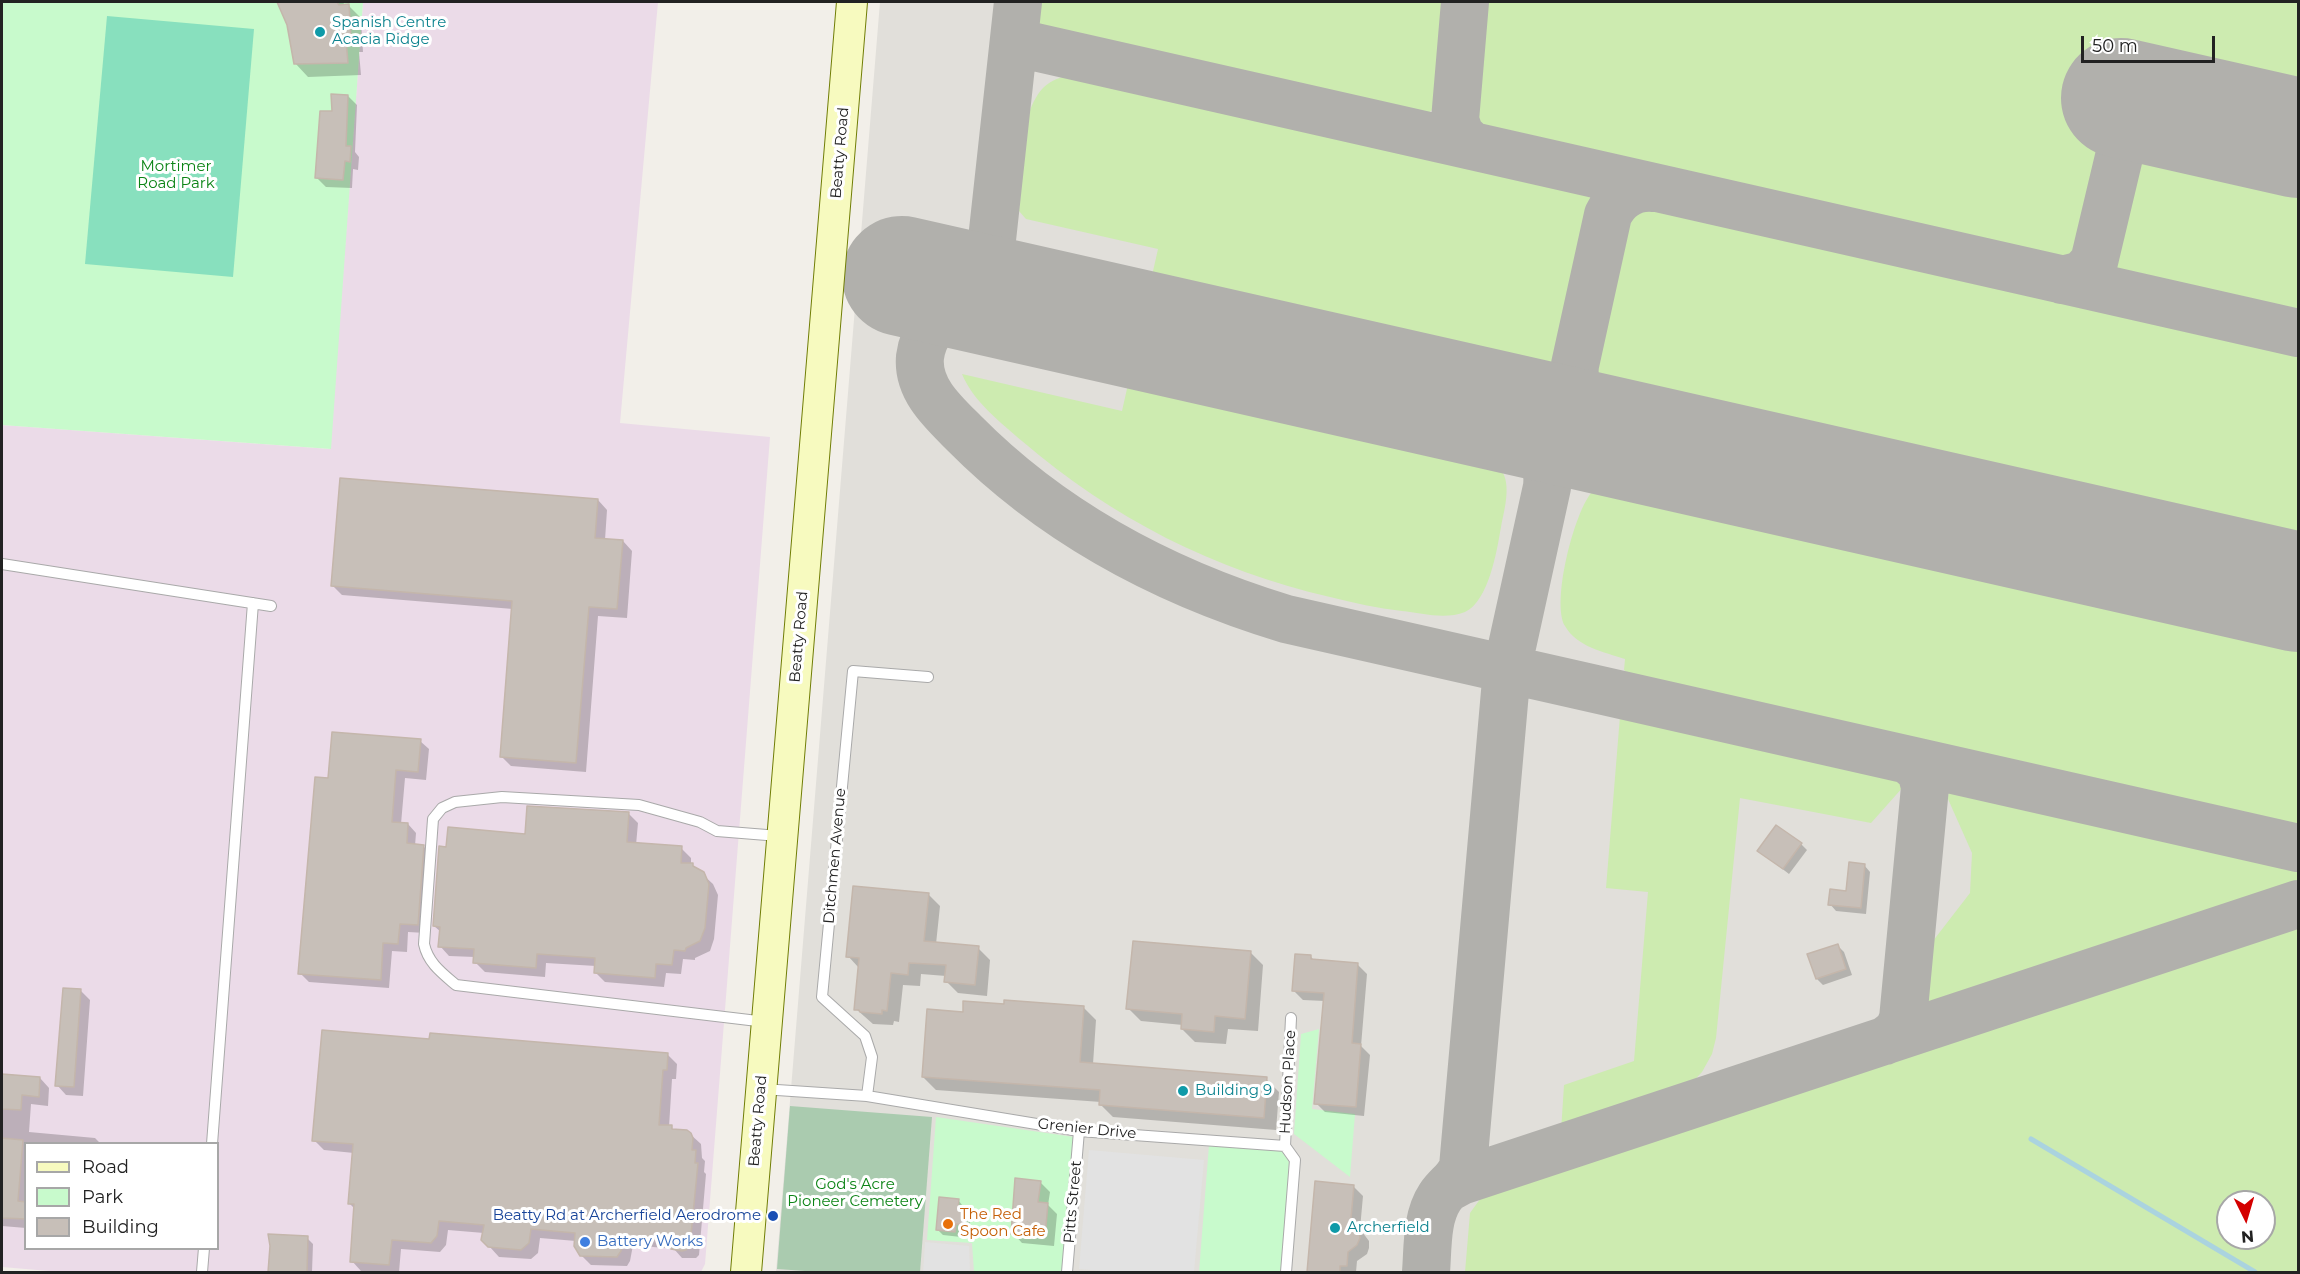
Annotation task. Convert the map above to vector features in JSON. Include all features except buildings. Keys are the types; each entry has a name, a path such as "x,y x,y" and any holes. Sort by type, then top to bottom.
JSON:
{"main road":[{"name":"Beatty Road","path":"746,1272 852,2"}],"lane":[{"path":"2,564 271,606"},
{"path":"212,1142 253,603"},
{"name":"Ditchmen Avenue","path":"867,1096 872,1057 865,1036 822,998 853,671 928,677"},
{"path":"766,1022 456,985 438,970 427,956 424,944 433,819 442,808 455,802 502,797 639,805 700,822 717,831 782,836"},
{"name":"Hudson Place","path":"1285,1146 1291,1018"},
{"name":"Grenier Drive","path":"760,1089 867,1096 1079,1131 1285,1146"},
{"name":"Pitts Street","path":"1067,1272 1079,1131"},
{"path":"1285,1146 1294,1160 1286,1272"},
{"path":"202,1272 204,1250"}],"shaded area":[{"path":"363,2 658,2 620,423 770,437 705,1264 701,1272 61,1272 2,1267 2,425 330,449"},
{"path":"880,2 2298,2 2298,1272 776,1272"},
{"path":"1089,1150 1204,1160 1194,1272 1115,1272 1079,1269"},
{"path":"925,1242 969,1246 970,1272 923,1272"}],"green space":[{"name":"Mortimer Road Park","path":"2,2 363,2 331,449 2,425"},
{"path":"1037,2 1451,2 1443,90 1437,105 1420,118 1039,37"},
{"path":"1478,2 2298,2 2298,93 2128,55 2087,240 2075,257 2067,262 2056,264 1483,136 1473,127 1470,104 1471,67"},
{"path":"107,16 254,29 233,277 85,264"},
{"path":"1069,75 1099,75 1587,186 1593,197 1592,214 1561,352 1556,365 1544,378 1149,289 1158,249 1026,219 1019,211 1028,116 1036,98 1046,85"},
{"path":"2160,150 2298,181 2298,319 2132,281 2115,272 2109,253 2129,171 2139,156"},
{"path":"1644,198 2298,346 2298,549 1597,390 1593,384 1593,360 1623,224 1631,206"},
{"path":"1131,371 1480,452 1501,470 1507,490 1494,561 1480,597 1465,612 1449,616 1393,610 1287,586 1206,556 1129,518 1057,469 988,410 973,393 962,374 1122,411"},
{"path":"1612,481 2298,636 2298,831 1642,683 1624,670 1625,659 1592,648 1576,639 1565,626 1561,614 1566,558 1578,518 1592,492 1609,488"},
{"path":"1629,713 1902,775 1905,780 1904,786 1871,823 1740,798 1716,1038 1712,1054 1702,1072 1686,1089 1561,1131 1564,1085 1634,1061 1648,892 1606,888 1620,716"},
{"path":"1949,786 2298,864 2298,888 1930,1008 1923,999 1926,950 1970,893 1972,853 1948,799"},
{"path":"2298,925 2298,1272 1465,1272 1470,1213 1486,1191"},
{"path":"1319,1029 1312,1109 1355,1114 1350,1177 1294,1134 1301,1034"},
{"name":"God's Acre Pioneer Cemetery","path":"790,1106 932,1117 920,1272 819,1272 777,1269"},
{"path":"936,1117 1074,1137 1062,1272 974,1272 972,1243 927,1240"},
{"path":"1209,1145 1282,1151 1289,1162 1282,1272 1199,1272"}],"waterway":[{"path":"2031,1139 2255,1272"}],"taxiway":[{"path":"1018,2 989,267 973,292 931,328 924,341 920,369 927,390 956,425 999,466 1073,522 1154,568 1197,587 1286,619 2298,848"},
{"path":"1465,2 1455,120 1460,135 1472,146"},
{"path":"1016,27 1022,40 1035,47 2298,333"},
{"path":"2062,280 2082,275 2094,262 2123,140 2134,123 2151,113 2164,111 2247,127"},
{"path":"1654,188 1639,189 1627,194 1616,202 1608,215 1575,365 1579,398 1589,416 1616,435 1780,475"},
{"path":"1038,304 981,292 967,270 955,262 945,261 936,264 922,278 920,288 922,299 928,310 957,316 1002,302 1163,335"},
{"path":"1340,375 1507,416 1533,436 1546,465 1547,487 1507,669 1463,1167 1435,1205 1428,1233 1426,1272"},
{"path":"1885,1041 1898,1031 1903,1019 1925,787 1921,771 1908,760"},
{"path":"1450,1187 1461,1181 2298,904"}],"runway":[{"path":"2121,98 2298,138"},
{"path":"902,276 2298,592"}],"place":[{"name":"Spanish Centre Acacia Ridge","path":"320,32"},
{"name":"Building 9","path":"1183,1091"},
{"name":"Beatty Rd at Archerfield Aerodrome","path":"773,1216"},
{"name":"The Red Spoon Cafe","path":"948,1224"},
{"name":"Archerfield","path":"1335,1228"},
{"name":"Battery Works","path":"585,1242"}]}
